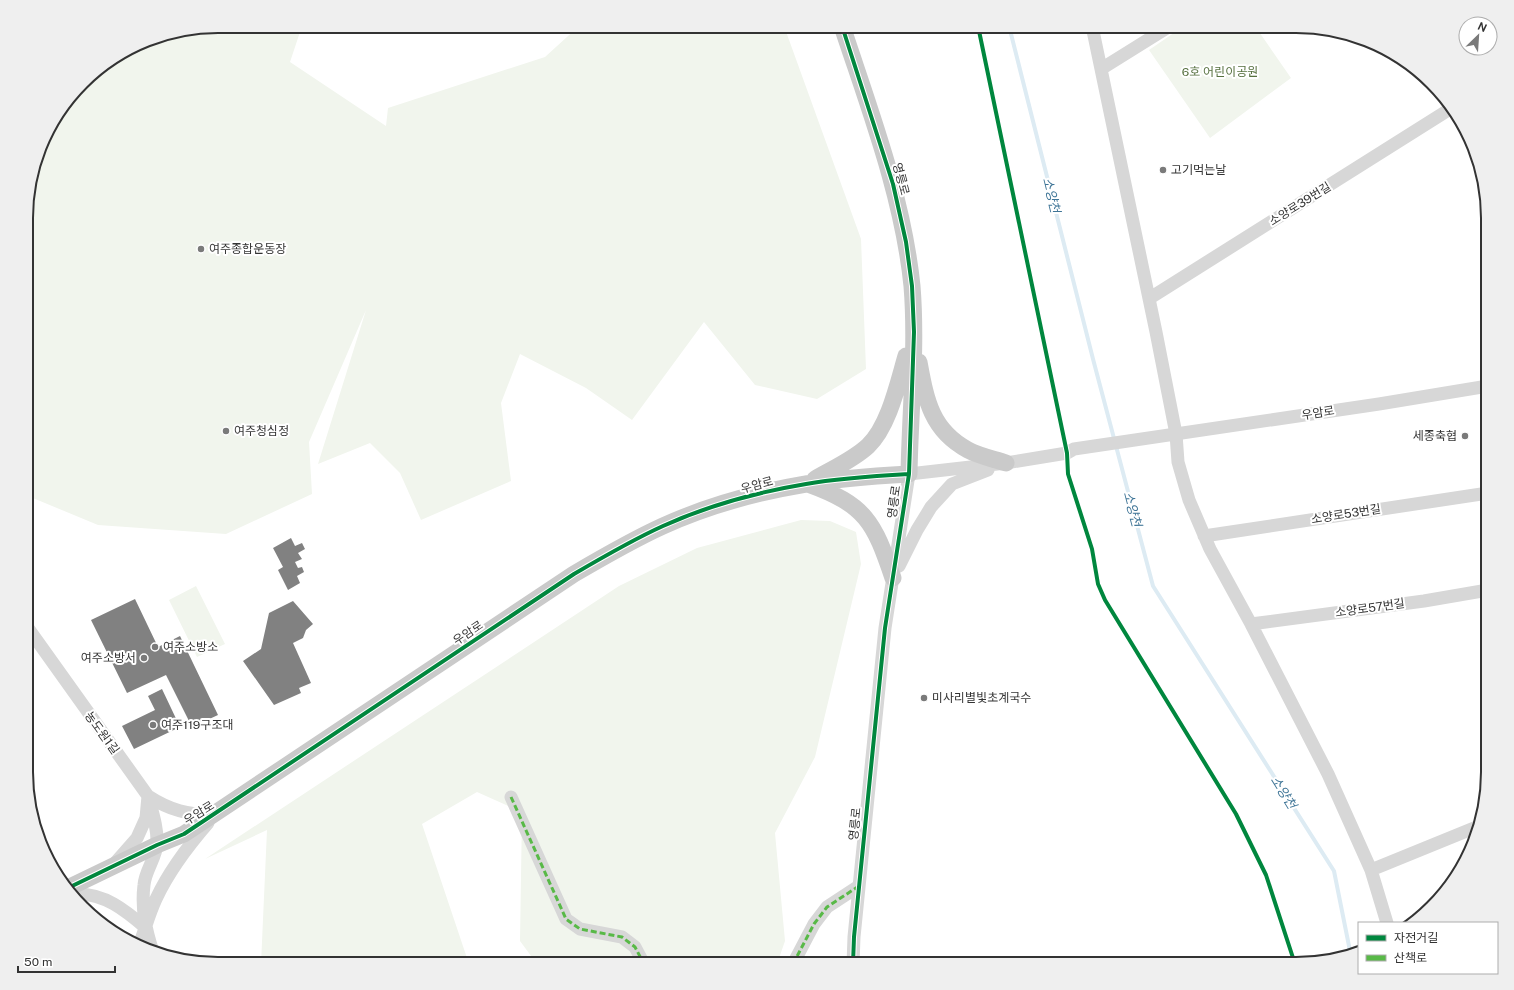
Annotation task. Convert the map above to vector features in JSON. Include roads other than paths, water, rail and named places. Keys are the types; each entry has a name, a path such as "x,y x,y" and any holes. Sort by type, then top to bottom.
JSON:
{"main road":[{"name":"영릉로","path":"844,33 893,184 906,242 912,286 914,332 908,474"},
{"path":"914,332 924,388 935,421 949,438 969,451 1006,462"},
{"path":"806,484 850,460 868,446 880,429 891,406 914,332"},
{"name":"우암로","path":"72,886 157,845 184,834 574,574 617,549 664,526 712,508 766,492 806,484 849,478 908,474"},
{"path":"806,484 833,493 851,504 866,518 880,540 894,578"}],"street":[{"path":"1093,33 1150,298 1176,434 1178,462 1185,488 1204,536 1229,586 1252,624 1328,774 1371,870 1387,922"},
{"path":"1101,69 1159,33"},
{"name":"소양로39번길","path":"1150,298 1447,111"},
{"name":"우암로","path":"908,474 1006,462 1067,452 1074,449 1481,386"},
{"path":"894,578 924,518 931,507 952,484 1006,462"},
{"name":"영릉로","path":"854,957 859,886 885,628 894,578 908,474"},
{"name":"소양로53번길","path":"1204,536 1481,494"},
{"name":"소양로57번길","path":"1252,624 1424,601 1481,591"},
{"name":"농도원1길","path":"33,635 148,796 155,819 157,845"},
{"path":"113,866 137,838 146,818 148,796 177,812 214,815"},
{"path":"511,797 566,919 580,928 622,937 635,947 640,957"},
{"path":"141,940 156,899 169,875 187,847 214,815"},
{"path":"1371,870 1472,829"},
{"path":"151,944 146,928 143,906 144,884 157,845"},
{"path":"797,957 814,924 827,907 859,886"},
{"path":"80,895 104,899 121,907 146,928"}],"waterway":[{"name":"소양천","path":"1011,33 1093,359 1153,586 1334,871 1350,949"}],"place":[{"name":"고기먹는날","path":"1163,170"},
{"name":"여주종합운동장","path":"201,249"},
{"name":"여주청심정","path":"226,431"},
{"name":"세종축협","path":"1465,436"},
{"name":"여주소방소","path":"155,647"},
{"name":"여주소방서","path":"144,658"},
{"name":"미사리별빛초계국수","path":"924,698"},
{"name":"여주119구조대","path":"153,725"}],"park label":[{"name":"6호 어린이공원","path":"1220,72"}]}
